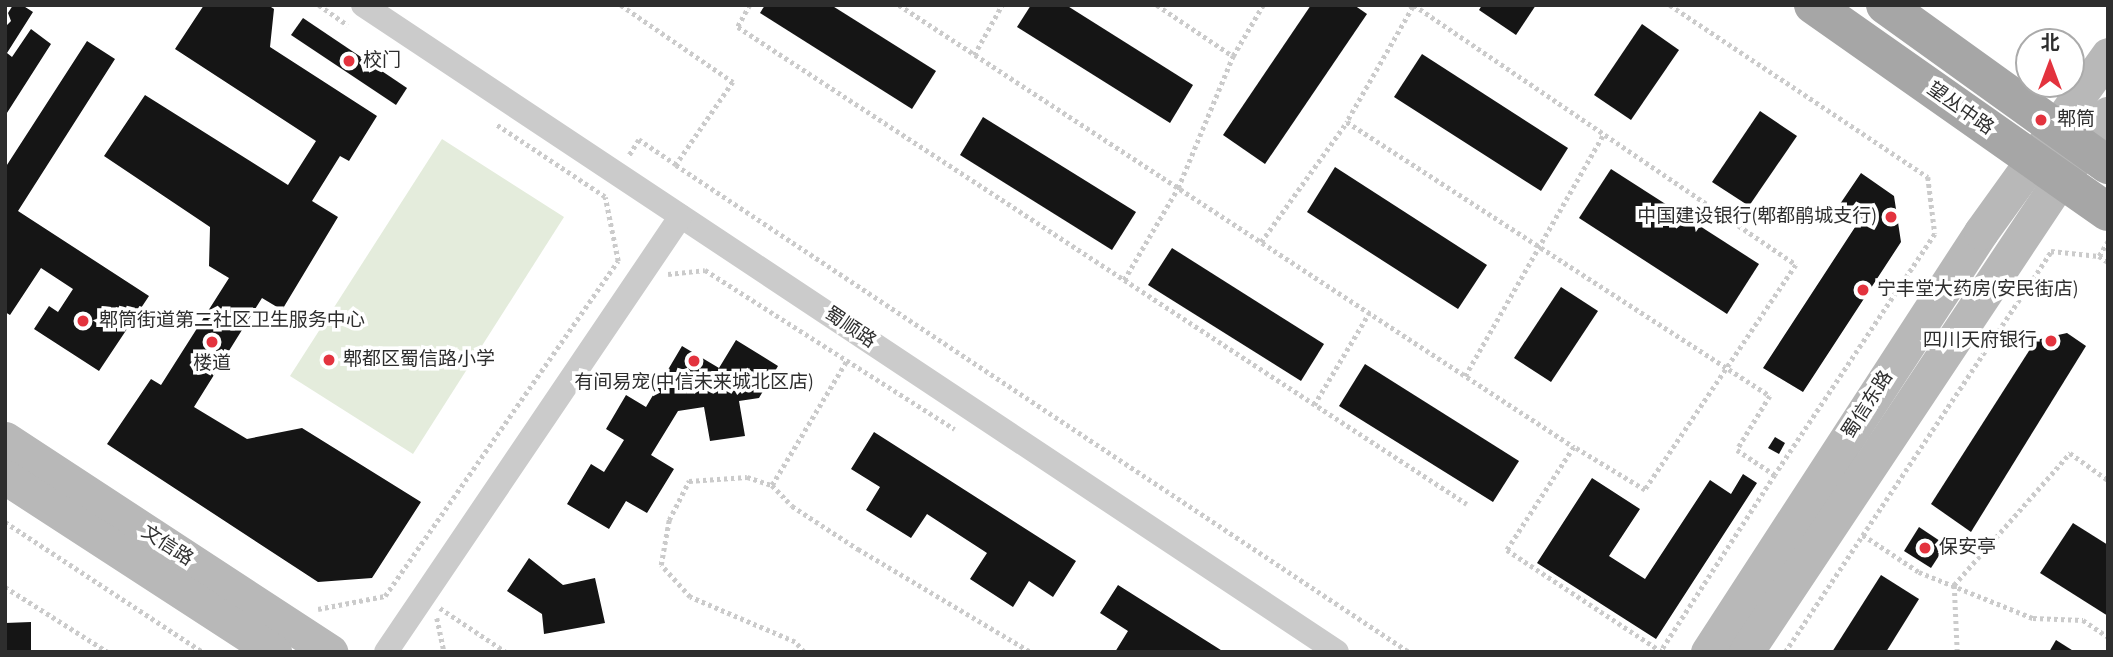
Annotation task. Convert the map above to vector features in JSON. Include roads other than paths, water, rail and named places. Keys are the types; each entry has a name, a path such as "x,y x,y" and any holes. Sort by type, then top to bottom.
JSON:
{"main road":[{"name":"望丛中路","path":"1813,5 2108,212"},
{"name":"望丛中路","path":"1885,5 2081,147"},
{"path":"2081,147 2108,55"},
{"path":"2046,170 2081,147 2108,114"},
{"name":"蜀信东路","path":"1708,652 1981,232 2046,170"},
{"name":"蜀信东路","path":"1746,652 2046,170"},
{"name":"文信路","path":"5,439 330,652"},
{"path":"5,477 274,652"}],"street":[{"name":"蜀顺路","path":"363,5 1337,652"},
{"path":"386,652 681,216"}],"place":[{"name":"校门","path":"349,61"},
{"name":"郫筒","path":"2041,120"},
{"name":"中国建设银行(郫都鹃城支行)","path":"1891,217"},
{"name":"宁丰堂大药房(安民街店)","path":"1863,290"},
{"name":"郫筒街道第二社区卫生服务中心","path":"83,321"},
{"name":"四川天府银行","path":"2051,341"},
{"name":"楼道","path":"212,342"},
{"name":"郫都区蜀信路小学","path":"329,360"},
{"name":"有间易宠(中信未来城北区店)","path":"694,361"},
{"name":"保安亭","path":"1925,548"}]}
